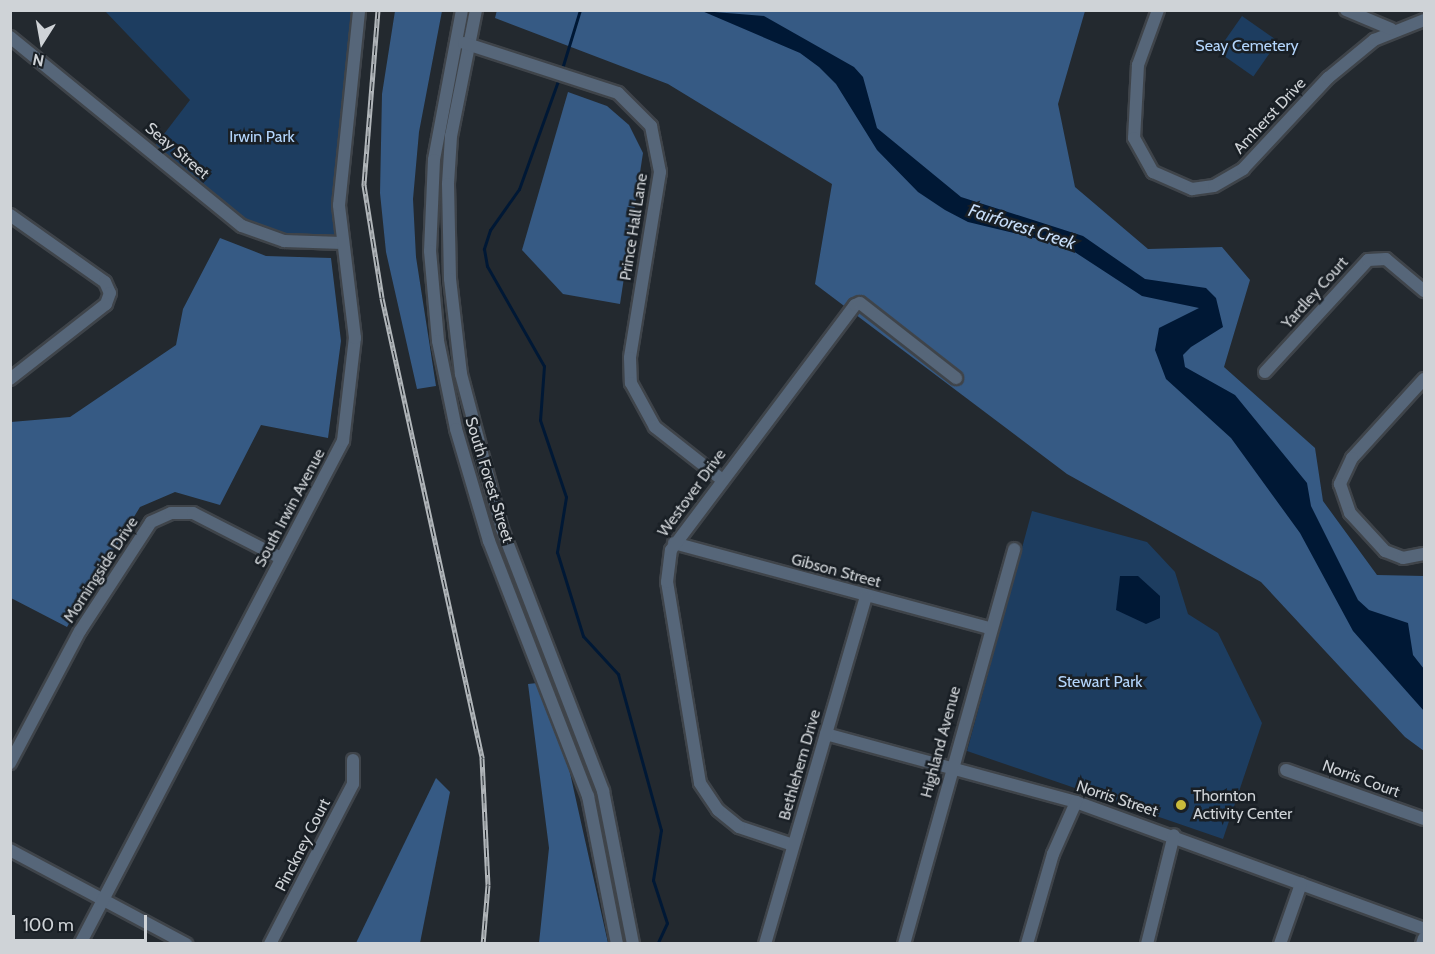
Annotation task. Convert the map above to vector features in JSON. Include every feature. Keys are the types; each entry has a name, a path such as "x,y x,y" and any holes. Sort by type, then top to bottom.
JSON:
{"street":[{"name":"South Irwin Avenue","path":"81,944 281,558 332,469 350,406 355,338 342,243 341,174 359,10"},
{"name":"South Forest Street","path":"462,10 454,42 430,205 432,296 445,385 497,563 588,796 617,944"},
{"name":"South Forest Street","path":"476,10 451,136 448,184 450,279 461,374 514,566 603,792 633,944"},
{"name":"Amherst Drive","path":"1158,10 1138,65 1134,138 1154,172 1192,189 1214,186 1243,169 1338,68 1391,29 1425,20"},
{"path":"1346,10 1391,29"},
{"name":"Seay Street","path":"10,37 242,226 284,241 342,243"},
{"name":"Prince Hall Lane","path":"454,42 470,43 553,70 628,99 656,136 659,180 630,358 631,383 655,427 722,479"},
{"path":"10,215 105,282 110,293 106,304 10,379"},
{"name":"Yardley Court","path":"1265,372 1368,260 1386,259 1425,291"},
{"name":"Westover Drive","path":"793,845 739,827 718,810 700,783 667,582 674,543 860,303 956,378"},
{"path":"1425,379 1352,459 1340,484 1350,513 1385,551 1403,558 1425,554"},
{"name":"Morningside Drive","path":"10,763 80,631 151,522 171,513 193,513 281,558"},
{"name":"Gibson Street","path":"674,543 989,628"},
{"name":"Highland Avenue","path":"904,944 989,628 1014,549"},
{"name":"Bethlehem Drive","path":"765,944 866,596"},
{"name":"Norris Street","path":"826,734 952,766 1076,802 1174,835 1425,929"},
{"name":"Pinckney Court","path":"270,944 353,784 353,760"},
{"name":"Norris Court","path":"1286,770 1425,819"},
{"path":"1028,944 1053,854 1076,802"},
{"path":"1147,944 1174,835"},
{"path":"10,850 186,944"},
{"path":"1280,944 1301,884"},
{"path":"1422,944 1425,938"}],"green space":[{"name":"Irwin Park","path":"105,11 359,11 342,243 265,237 151,151 190,100"},
{"name":"Seay Cemetery","path":"1242,16 1278,41 1253,76 1217,51"},
{"name":"Stewart Park","path":"1032,511 1147,542 1175,572 1188,614 1218,633 1262,723 1223,839 967,751"}],"shaded area":[{"path":"497,10 1085,11 1058,104 1075,187 1148,249 1222,247 1250,280 1224,367 1315,448 1323,501 1377,575 1424,576 1424,751 1405,737 1261,582 1067,474 815,284 832,184 668,84 495,18"},
{"path":"395,11 442,11 419,132 413,199 416,257 436,386 417,389 386,252 380,193 382,94"},
{"path":"568,92 607,106 629,125 643,153 620,304 563,294 522,250"},
{"path":"220,238 266,256 331,258 341,341 328,438 261,425 220,505 175,492 140,507 67,627 11,598 11,422 70,417 176,345 183,309"},
{"path":"537,683 568,764 608,943 539,943 549,848 528,684"},
{"path":"436,778 450,792 420,943 356,943"}],"water":[{"name":"Fairforest Creek","path":"702,11 764,16 854,67 863,77 877,128 961,197 1083,236 1145,279 1206,288 1216,298 1223,327 1191,347 1183,355 1185,367 1235,395 1307,483 1311,506 1358,600 1369,610 1408,623 1413,655 1424,669 1424,711 1353,631 1300,533 1231,438 1166,379 1155,350 1159,328 1199,308 1142,296 1064,245 968,222 945,210 918,192 877,150 836,84 819,67 800,53"},
{"path":"1120,576 1138,576 1160,596 1160,618 1146,624 1116,610"}],"waterway":[{"path":"561,72 580,10"},
{"path":"559,78 519,189 490,230 484,249 487,266 544,366 540,420 566,497 557,552 583,636 618,674 661,830 653,880 667,923 657,944"}],"railway":[{"path":"378,10 364,185 382,298 482,758 488,885 483,944"}],"place":[{"name":"Thornton Activity Center","path":"1181,805"}]}
